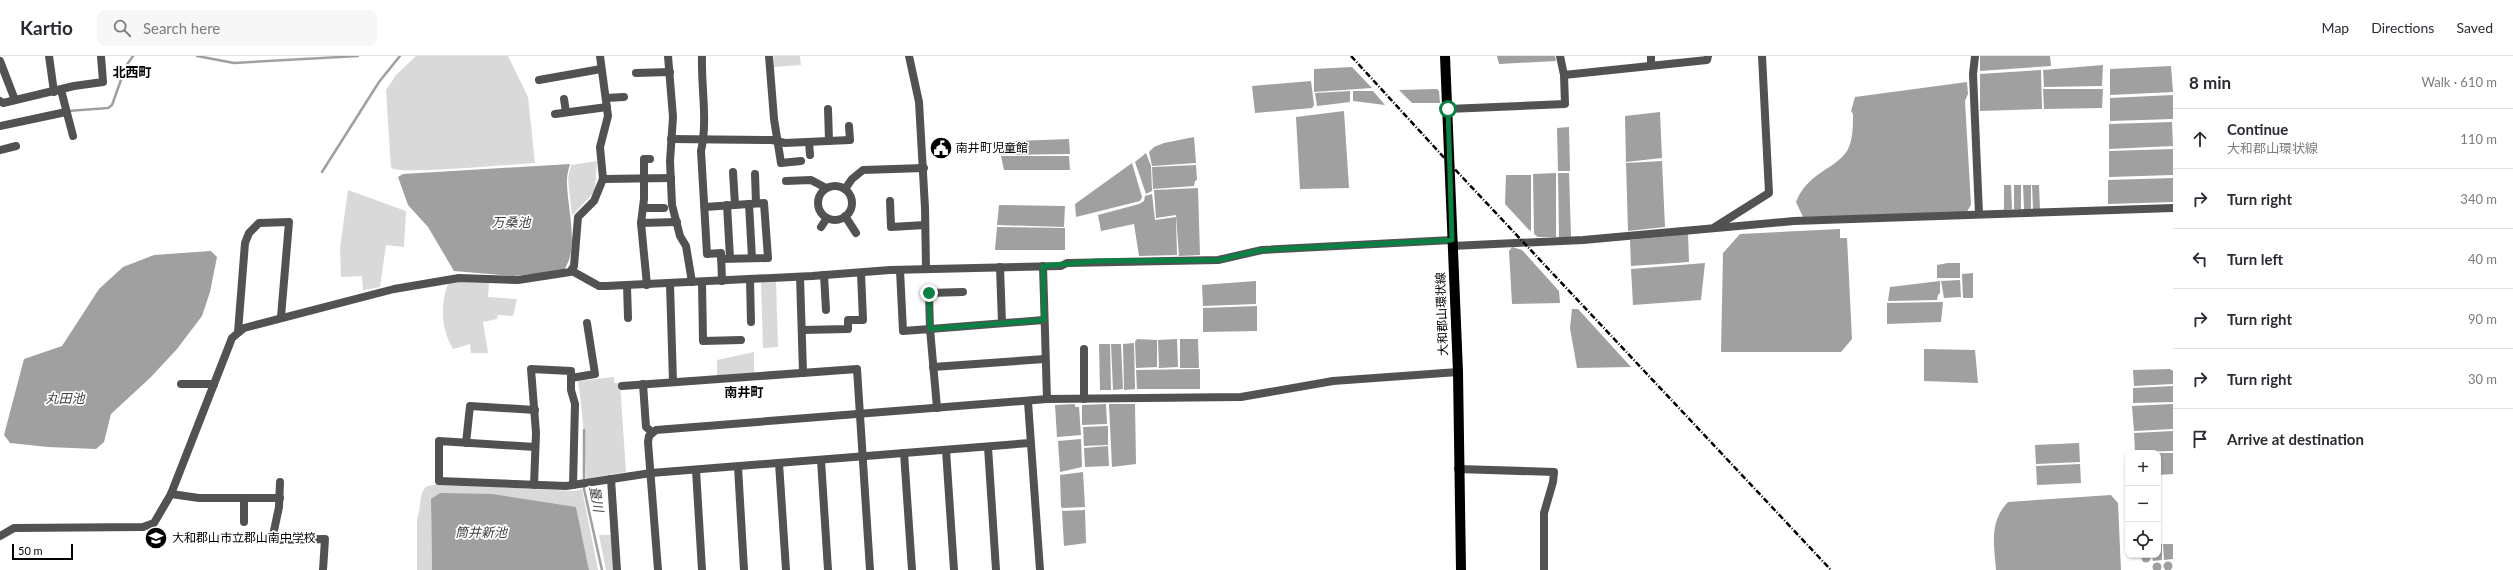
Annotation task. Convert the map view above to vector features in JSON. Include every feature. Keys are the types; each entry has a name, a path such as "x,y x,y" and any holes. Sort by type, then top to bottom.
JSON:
{"main road":[{"name":"大和郡山環状線","path":"1445,56 1458,372 1458,469 1461,570"}],"street":[{"path":"49,56 58,91 66,110 73,136"},
{"path":"0,101 3,103 103,82 101,56"},
{"path":"572,271 578,217 594,201 603,179 600,147 607,125 607,107 600,56"},
{"path":"668,56 673,117 671,139 672,205 680,236 688,254 692,282"},
{"path":"702,56 704,139 701,151 707,254 721,253 722,281"},
{"path":"769,56 774,119 779,142 781,163 801,161"},
{"path":"909,56 911,71 918,94 924,168 926,269"},
{"path":"1448,109 1565,104 1564,75 1560,56"},
{"path":"1651,56 1651,65"},
{"path":"1564,75 1707,60 1708,56"},
{"path":"1714,228 1769,193 1762,56"},
{"path":"1975,56 1973,74 1979,214"},
{"path":"0,61 15,100"},
{"path":"539,80 601,69"},
{"path":"636,74 670,72"},
{"path":"606,98 624,97"},
{"path":"564,100 566,112"},
{"path":"555,114 607,107"},
{"path":"828,109 829,141"},
{"path":"0,126 66,110"},
{"path":"671,139 779,142 850,140 850,126"},
{"path":"809,142 810,155"},
{"path":"0,150 16,146"},
{"path":"647,285 641,223 643,208 644,159 650,159"},
{"path":"845,188 852,179 863,170 924,168"},
{"path":"730,258 733,172"},
{"path":"752,258 754,174"},
{"path":"603,179 671,178"},
{"path":"786,181 812,180 826,188"},
{"path":"835,186 845,188 852,201 850,210 839,220 827,218 822,214 818,205 819,195 826,188 835,186"},
{"path":"890,201 891,227 925,225"},
{"path":"705,207 764,203 768,258 721,258"},
{"path":"643,208 664,208"},
{"path":"0,536 14,528 149,526 159,519 171,494 232,338 238,332 280,317 378,292 459,278 518,280 560,275 572,271 598,286 627,286 750,280 900,270 1043,266 1097,261 1218,260 1262,250 1452,243 1521,244 1794,220 2173,208"},
{"path":"845,216 856,233"},
{"path":"821,227 827,218"},
{"path":"238,332 246,243 248,234 259,222 289,222 280,317"},
{"path":"641,223 677,222"},
{"path":"1043,266 1047,399"},
{"path":"1000,267 1002,323"},
{"path":"900,270 903,331 1044,320"},
{"path":"802,330 848,329 848,320 863,320 861,273"},
{"path":"824,275 826,310"},
{"path":"800,277 803,373"},
{"path":"750,280 751,322"},
{"path":"702,282 703,341 741,340"},
{"path":"670,284 673,382"},
{"path":"627,286 628,318"},
{"path":"937,408 930,329 929,293 963,292"},
{"path":"571,378 595,374 587,323"},
{"path":"1084,349 1084,399"},
{"path":"933,367 1045,359"},
{"path":"534,485 535,410 531,369 571,371 580,484"},
{"path":"622,386 857,369 870,570"},
{"path":"658,570 648,442 652,432 662,428 1028,402 1047,399 1241,397 1333,381 1458,372"},
{"path":"181,384 214,384"},
{"path":"643,384 646,427 652,432"},
{"path":"1028,402 1040,570"},
{"path":"466,443 470,406 535,410"},
{"path":"535,447 440,441 439,481 534,485 580,484 651,474 1030,443"},
{"path":"988,447 996,570"},
{"path":"946,450 954,570"},
{"path":"904,453 912,570"},
{"path":"821,460 828,570"},
{"path":"778,463 786,570"},
{"path":"738,467 744,570"},
{"path":"1458,469 1554,472 1553,482 1544,513 1544,570"},
{"path":"696,470 702,570"},
{"path":"611,480 617,570"},
{"path":"280,482 280,498 272,540 325,539 323,570"},
{"path":"171,494 199,498 280,498"},
{"path":"244,498 244,522"}],"shaded area":[{"path":"416,56 508,56 528,97 535,163 435,170 399,170 391,168 386,90 396,75"},
{"path":"774,56 800,56 801,65 774,67"},
{"path":"597,161 595,191 572,216 568,178 571,165"},
{"path":"348,190 406,211 404,247 386,245 380,287 363,290 362,276 341,277 340,248"},
{"path":"465,280 489,283 488,297 517,299 513,316 498,315 497,319 483,322 488,353 471,353 470,344 453,349 446,333 443,317 445,292 448,284"},
{"path":"776,282 778,347 763,348 761,283"},
{"path":"754,352 754,373 717,376 717,360"},
{"path":"614,377 614,383 620,383 626,472 586,479 584,430 578,381"},
{"path":"440,484 574,491 582,489 598,570 589,570 576,507 431,499 432,570 417,570 417,518 422,493 427,486"},
{"path":"599,535 612,535 614,570 606,570"}],"water":[{"path":"1497,56 1555,56 1556,61 1499,64"},
{"path":"1980,56 2050,56 2051,66 1980,71"},
{"path":"2103,65 2102,86 2044,87 2043,70"},
{"path":"2171,66 2173,92 2110,95 2110,69"},
{"path":"1352,67 1372,88 1314,92 1314,69"},
{"path":"2041,70 2042,109 1980,111 1980,74"},
{"path":"1311,81 1314,105 1312,108 1255,113 1252,86"},
{"path":"1967,82 1968,94 1965,101 1971,205 1966,213 1803,217 1796,202 1801,192 1814,178 1841,158 1849,147 1853,128 1853,114 1851,111 1855,97"},
{"path":"1437,89 1439,91 1440,103 1412,103 1399,90"},
{"path":"2043,89 2103,89 2102,108 2044,109"},
{"path":"1350,91 1350,102 1317,106 1315,93"},
{"path":"1353,91 1373,91 1385,105 1353,101"},
{"path":"2173,95 2173,119 2110,121 2110,98"},
{"path":"1344,111 1349,188 1300,189 1296,117"},
{"path":"1660,112 1662,158 1626,162 1625,116"},
{"path":"2172,122 2173,146 2109,149 2109,124"},
{"path":"1569,127 1570,171 1558,171 1557,128"},
{"path":"1194,137 1196,163 1152,166 1149,152 1154,147 1164,143"},
{"path":"1069,139 1070,154 1000,155 994,142"},
{"path":"2173,149 2173,175 2109,177 2109,151"},
{"path":"1146,153 1151,166 1152,191 1146,194 1135,162"},
{"path":"1001,156 1069,156 1070,170 1004,170"},
{"path":"1662,161 1665,227 1628,231 1626,163"},
{"path":"1132,163 1142,197 1140,201 1076,217 1075,204"},
{"name":"万桑池","path":"570,164 567,179 567,190 572,239 568,262 563,271 513,276 454,271 428,227 408,205 398,177 403,174"},
{"path":"1196,165 1197,180 1195,181 1194,186 1153,189 1152,167"},
{"path":"1556,173 1556,237 1538,237 1534,234 1533,174"},
{"path":"1558,173 1569,173 1571,237 1559,237"},
{"path":"1506,175 1531,175 1531,231 1505,204"},
{"path":"2173,178 2173,202 2108,204 2108,180"},
{"path":"2004,185 2011,185 2012,209 2004,210"},
{"path":"2014,185 2021,185 2021,209 2014,209"},
{"path":"2023,185 2031,185 2031,209 2024,209"},
{"path":"2032,185 2039,185 2040,209 2033,209"},
{"path":"1198,188 1200,255 1179,256 1176,215 1156,218 1154,190"},
{"path":"1152,194 1155,220 1176,217 1177,255 1139,256 1134,224 1101,231 1098,215 1139,204 1144,201 1145,196"},
{"path":"999,205 1065,206 1064,227 997,225"},
{"path":"997,227 1065,228 1065,250 995,250"},
{"path":"1840,229 1840,238 1847,238 1852,339 1841,352 1721,352 1723,253 1740,234"},
{"path":"1688,234 1689,262 1631,266 1630,240"},
{"path":"1512,247 1522,250 1559,291 1560,303 1512,304 1509,251"},
{"name":"丸田池","path":"211,251 217,257 210,292 202,316 177,349 150,378 111,414 104,442 96,449 48,447 10,443 4,435 24,359 62,346 99,289 123,267 154,255"},
{"path":"1705,263 1701,300 1633,305 1631,269"},
{"path":"1960,263 1960,278 1937,278 1937,265"},
{"path":"1973,273 1973,298 1963,298 1962,274"},
{"path":"1960,280 1961,297 1944,298 1941,281"},
{"path":"1256,281 1256,304 1203,306 1202,285"},
{"path":"1940,281 1940,293 1937,300 1888,301 1890,287"},
{"path":"1943,302 1941,322 1887,324 1887,303"},
{"path":"1257,306 1257,331 1203,332 1203,308"},
{"path":"1572,309 1578,309 1631,367 1577,368 1570,328"},
{"path":"1137,339 1157,340 1157,367 1136,368 1135,342"},
{"path":"1177,339 1178,367 1159,368 1158,340"},
{"path":"1180,339 1198,339 1199,368 1180,368"},
{"path":"1134,343 1135,389 1124,390 1123,344"},
{"path":"1099,344 1110,344 1111,390 1100,390"},
{"path":"1111,344 1121,344 1123,389 1113,390"},
{"path":"1924,349 1975,350 1978,383 1924,381"},
{"path":"1200,369 1200,389 1137,389 1136,370"},
{"path":"2170,369 2173,371 2173,384 2134,386 2133,370"},
{"path":"2173,386 2173,402 2133,403 2133,388"},
{"path":"1075,404 1075,407 1079,407 1081,435 1057,437 1055,405"},
{"path":"1106,404 1107,424 1082,425 1082,405"},
{"path":"1109,404 1135,404 1136,464 1112,467"},
{"path":"2173,404 2173,429 2134,431 2132,406"},
{"path":"1108,426 1108,445 1084,446 1083,427"},
{"path":"2173,431 2173,451 2135,450 2134,433"},
{"path":"1081,439 1082,467 1060,472 1058,441"},
{"path":"2079,443 2080,462 2036,464 2035,445"},
{"path":"1108,446 1109,466 1085,467 1084,448"},
{"path":"2161,453 2173,453 2173,474 2161,475"},
{"path":"2080,464 2081,483 2037,485 2036,466"},
{"path":"1083,472 1085,507 1061,507 1060,475"},
{"name":"筒井新池","path":"440,493 492,494 576,507 589,570 432,570 431,499"},
{"path":"2111,495 2118,503 2121,570 1996,570 1994,542 1995,525 1998,517 2008,502"},
{"path":"1085,510 1086,543 1064,546 1062,511"},
{"path":"2162,544 2162,560 2153,561 2152,558 2161,558"},
{"path":"2163,544 2173,544 2173,559 2164,560"},
{"path":"2141,558 2151,558 2146,563"},
{"path":"2168,561 2173,566 2168,571 2163,566"},
{"path":"2157,562 2162,567 2159,571 2155,571 2152,567"}],"waterway":[{"path":"68,111 108,108 112,105 126,66 133,56"},
{"path":"197,56 234,63 358,56"},
{"path":"322,172 379,82 400,56"},
{"name":"量川","path":"584,430 584,489 602,570"}],"railway":[{"path":"1351,56 1449,163 1831,570"}],"place":[{"name":"南井町児童館","path":"941,148"},
{"name":"大和郡山市立郡山南中学校","path":"156,538"}],"district":[{"name":"北西町","path":"132,72"},
{"name":"南井町","path":"744,392"}],"route":[{"path":"929,293 930,329 1044,320 1043,266 1061,266 1067,263 1097,261 1218,260 1273,249 1298,249 1452,240 1448,155 1448,109"}]}
